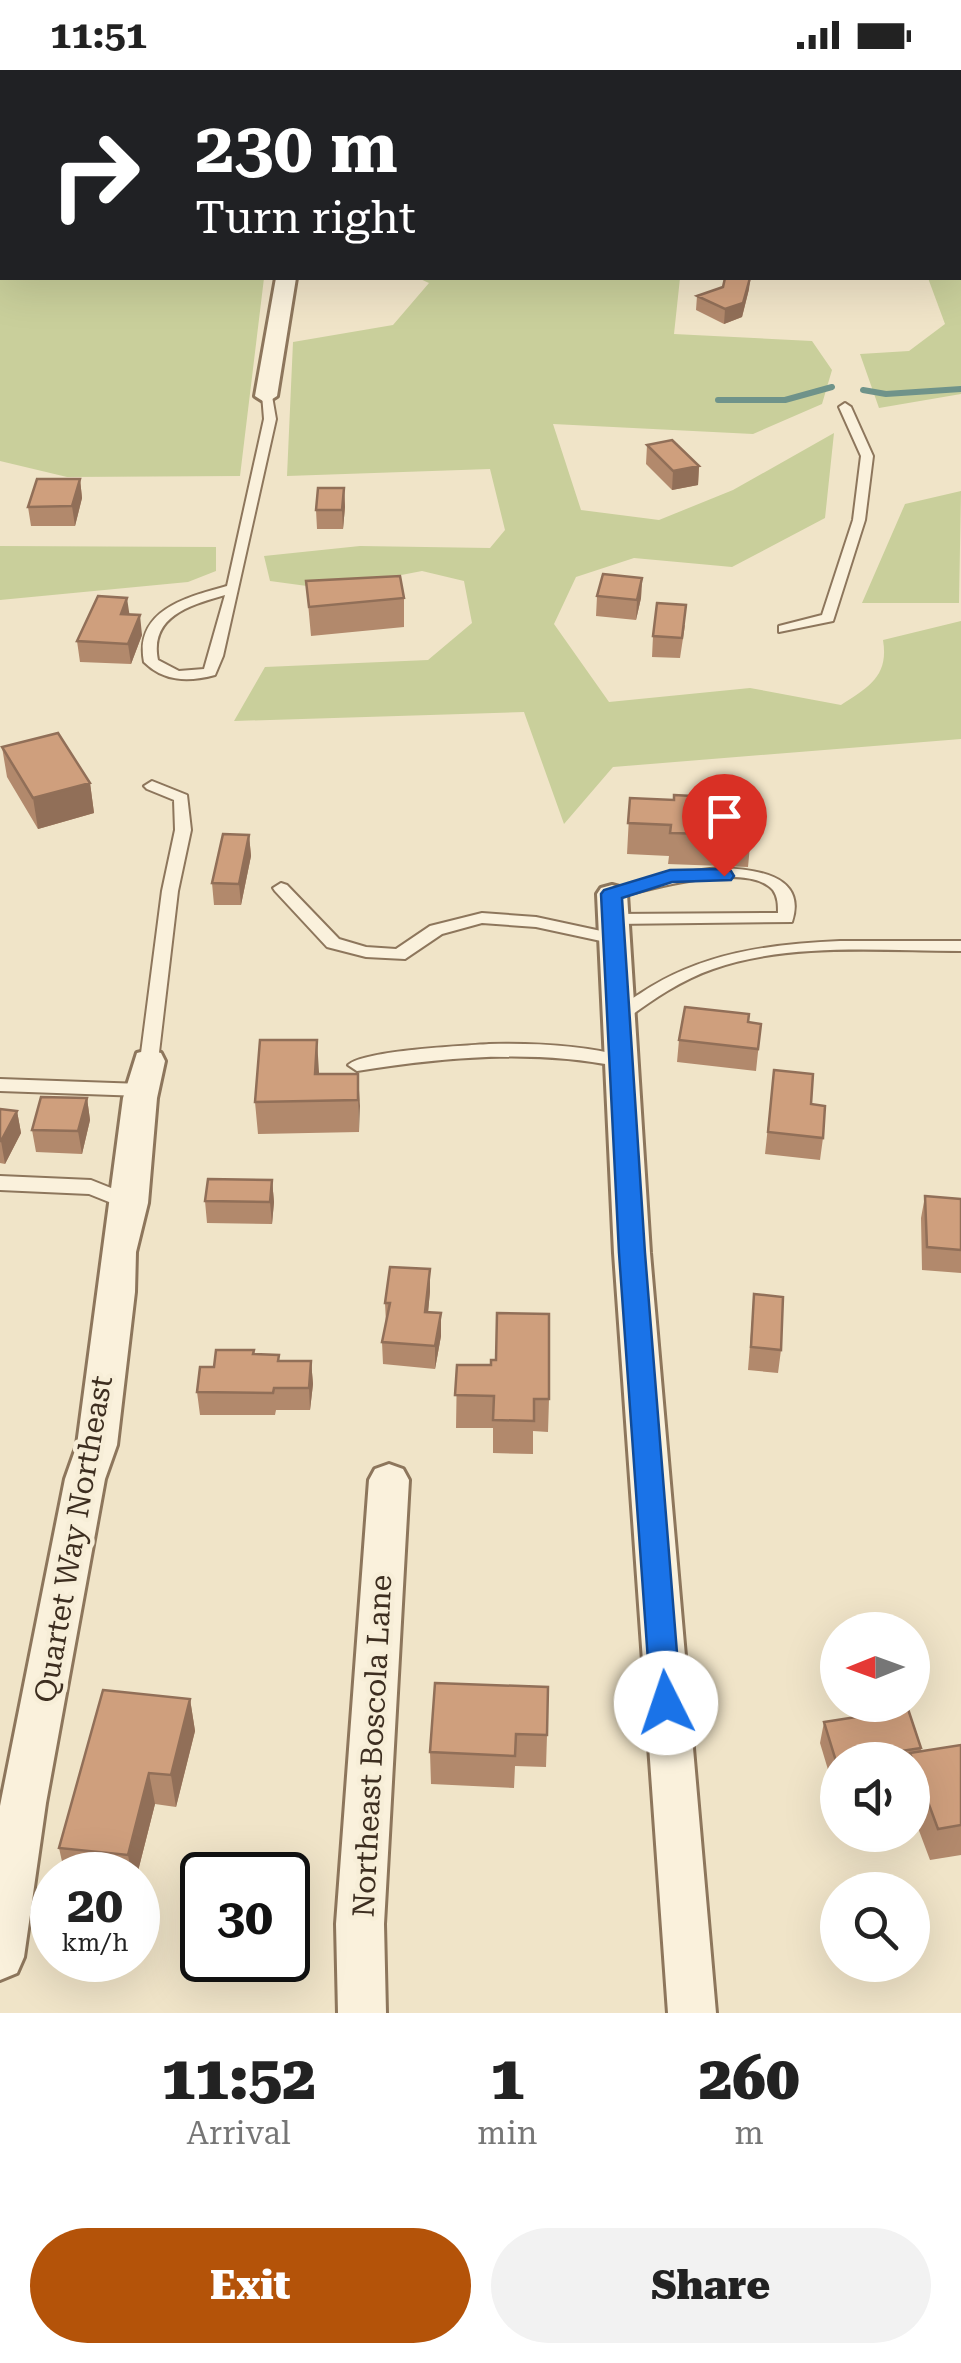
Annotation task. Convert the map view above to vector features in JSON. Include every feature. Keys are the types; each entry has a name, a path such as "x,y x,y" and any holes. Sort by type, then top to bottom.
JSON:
{"street":[{"path":"266,396 286,280"},
{"path":"613,917 646,1436 692,2013"},
{"name":"Quartet Way Northeast","path":"0,1957 24,1803 85,1480 96,1445 117,1292 118,1252 130,1203 145,1075"},
{"name":"Northeast Boscola Lane","path":"362,2013 360,1924 388,1480"}],"lane":[{"path":"233,588 163,616 148,640 152,662 170,674 198,676 210,672 233,588 270,419 266,396"},
{"path":"784,629 828,618 858,520 867,456 845,407"},
{"path":"0,1085 145,1075 157,978 183,830 182,798 152,786"},
{"path":"280,888 333,942 366,952 400,956 436,930 482,918 536,922 613,917 786,918 787,901 772,882 751,875 670,876 613,917"},
{"path":"618,1016 658,987 720,961 787,950 961,946"},
{"path":"357,1065 428,1054 516,1049 586,1052 621,1061"},
{"path":"0,1183 92,1187 130,1203"}],"green space":[{"path":"0,280 264,280 240,476 67,477 0,461"},
{"path":"422,280 680,280 674,334 812,341 832,370 822,404 753,434 553,424 581,510 659,520 733,490 834,433 825,518 732,567 634,558 576,577 554,624 609,702 750,688 841,705 880,672 883,640 961,621 961,739 613,767 564,824 524,712 234,721 265,667 428,660 472,623 464,581 422,571 329,589 270,581 264,556 360,546 490,548 505,530 490,469 287,476 293,342 393,325 429,283"},
{"path":"929,280 961,280 961,394 879,408 860,354 909,351 945,324"},
{"path":"961,491 959,603 862,603 905,504"},
{"path":"0,546 216,547 216,571 188,582 0,600"}],"building":[{"path":"725,280 749,280 743,303 725,309 697,296 723,287"},
{"path":"672,440 699,466 673,471 647,445"},
{"path":"37,479 80,479 72,506 28,507"},
{"path":"318,488 344,488 342,510 316,510"},
{"path":"603,574 642,578 637,600 597,596"},
{"path":"400,576 404,598 309,607 306,581"},
{"path":"98,596 127,598 121,614 140,615 128,644 77,641"},
{"path":"657,603 686,605 682,638 653,636"},
{"path":"58,733 90,783 33,798 2,747"},
{"path":"674,795 711,797 710,803 751,806 751,835 670,833 671,825 628,823 630,798 674,800"},
{"path":"223,834 249,835 239,884 212,883"},
{"path":"685,1007 749,1014 748,1022 761,1024 758,1049 679,1040"},
{"path":"260,1040 317,1040 315,1074 358,1074 358,1100 255,1102"},
{"path":"774,1070 813,1074 811,1104 825,1106 823,1138 768,1132"},
{"path":"41,1097 87,1098 78,1131 32,1130"},
{"path":"0,1109 17,1111 1,1141 0,1141"},
{"path":"208,1179 272,1180 270,1202 205,1201"},
{"path":"925,1196 961,1199 961,1250 927,1247"},
{"path":"390,1267 430,1269 425,1312 441,1313 435,1346 382,1342 390,1303 385,1303"},
{"path":"754,1294 783,1297 781,1350 751,1347"},
{"path":"497,1313 549,1314 549,1399 534,1399 534,1421 493,1420 494,1396 455,1395 457,1365 491,1365 491,1360 496,1360"},
{"path":"216,1350 254,1350 253,1354 279,1355 278,1361 311,1361 309,1388 274,1388 273,1393 197,1392 200,1367 214,1367"},
{"path":"435,1683 548,1687 547,1735 516,1734 515,1756 430,1752"},
{"path":"103,1690 190,1699 171,1775 149,1773 129,1852 59,1848"},
{"path":"824,1722 912,1722 919,1742 830,1742"},
{"path":"961,1745 961,1825 938,1829 930,1807 930,1750"}],"waterway":[{"path":"718,400 785,400 832,387"},
{"path":"863,390 886,394 961,389"}],"route":[{"path":"666,1703 632,1253 612,894 670,876 724,876"}]}
